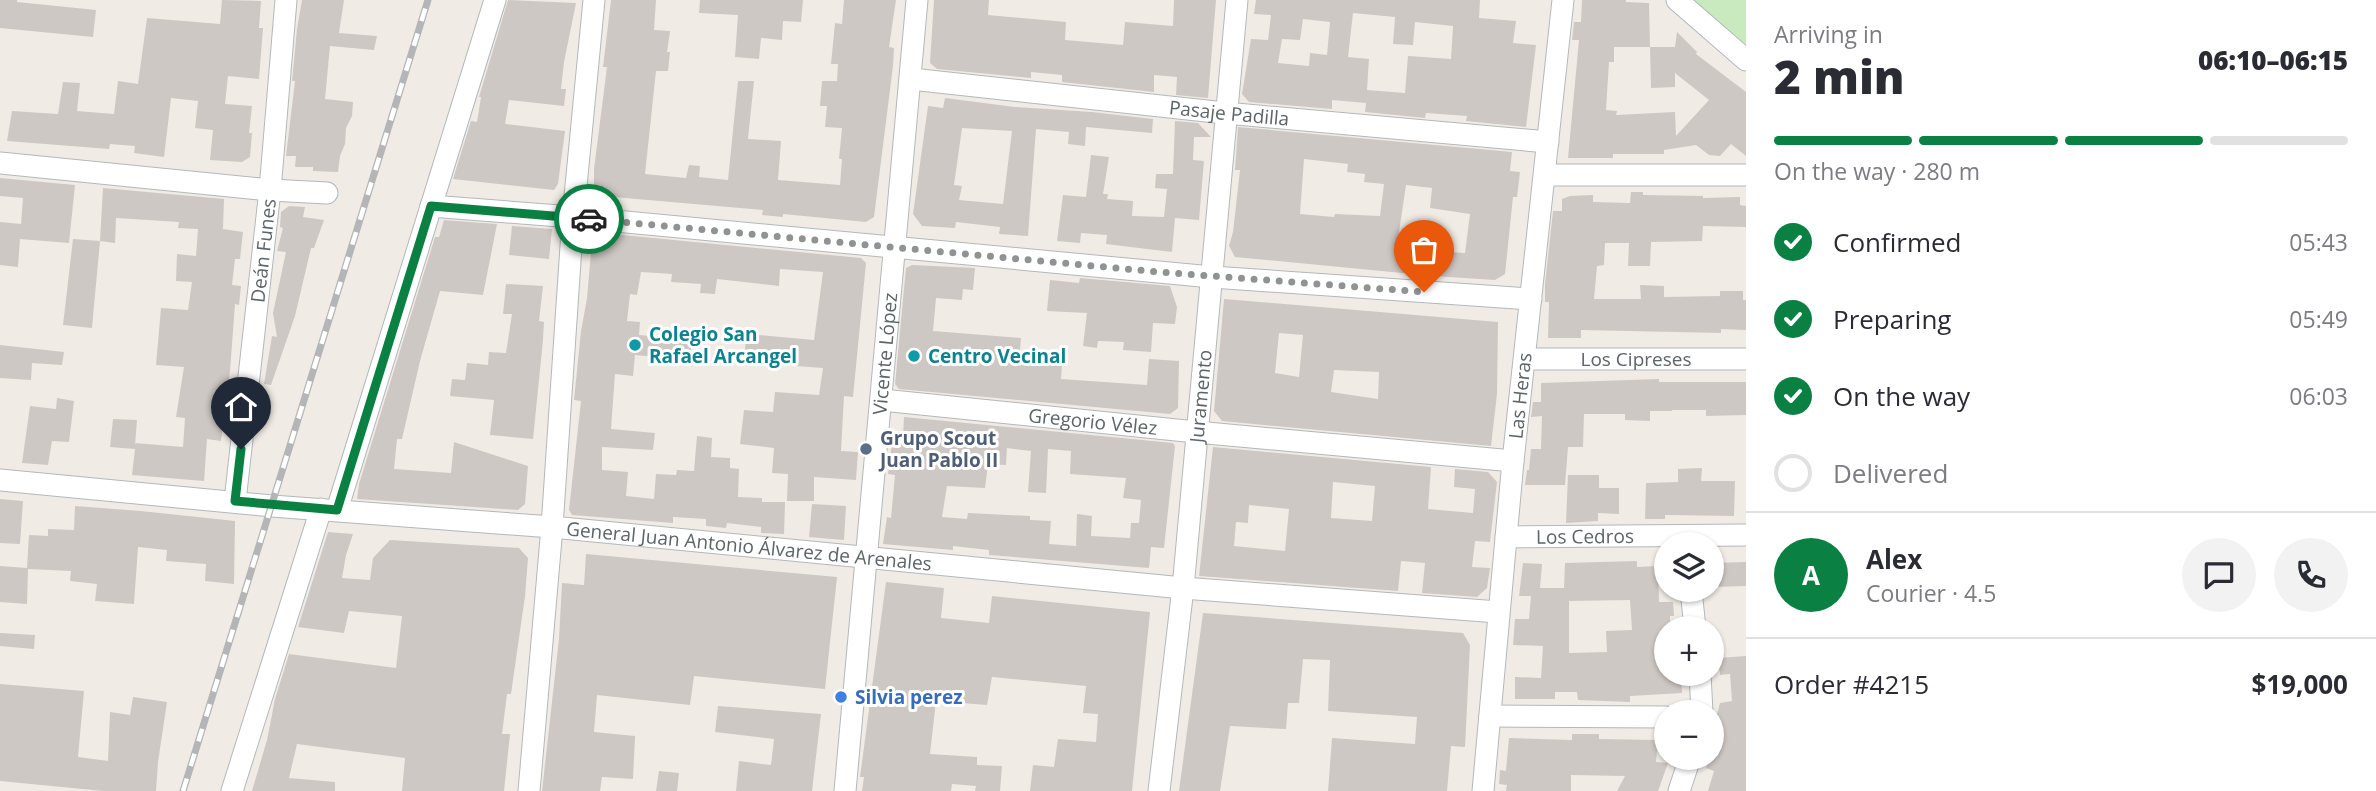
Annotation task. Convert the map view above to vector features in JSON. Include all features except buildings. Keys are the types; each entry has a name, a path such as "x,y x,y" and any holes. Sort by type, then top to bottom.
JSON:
{"street":[{"name":"Deán Funes","path":"235,501 270,190 286,0"},
{"path":"232,791 431,206 495,0"},
{"path":"529,791 552,527 573,217 594,0"},
{"name":"Vicente López","path":"845,791 917,0"},
{"name":"Juramento","path":"1159,791 1183,588 1237,0"},
{"name":"Las Heras","path":"1483,791 1513,461 1563,0"},
{"path":"1676,0 1746,60"},
{"name":"Pasaje Padilla","path":"911,79 1225,113 1548,142"},
{"path":"0,163 270,190 327,193"},
{"path":"1545,175 1746,175"},
{"path":"431,206 1212,276 1531,299"},
{"name":"Los Cipreses","path":"1525,359 1746,359"},
{"name":"Gregorio Vélez","path":"882,400 1513,461"},
{"name":"General Juan Antonio Álvarez de Arenales","path":"0,480 552,527 1183,588 1498,612"},
{"name":"Los Cedros","path":"1724,537 1746,535"},
{"name":"Los Cedros","path":"1506,537 1654,539"},
{"path":"1490,716 1654,717"},
{"path":"1679,791 1686,770"}],"green space":[{"path":"1691,0 1746,0 1746,45"}],"railway":[{"path":"183,791 428,0"}],"way so far":[{"path":"589,219 1159,272 1424,292"}],"place":[{"name":"Colegio San Rafael Arcangel","path":"635,345"},
{"name":"Centro Vecinal","path":"914,356"},
{"name":"Grupo Scout Juan Pablo II","path":"866,449"},
{"name":"Silvia perez","path":"841,697"}],"route":[{"path":"241,449 235,501 337,510 431,206 589,219"}]}
